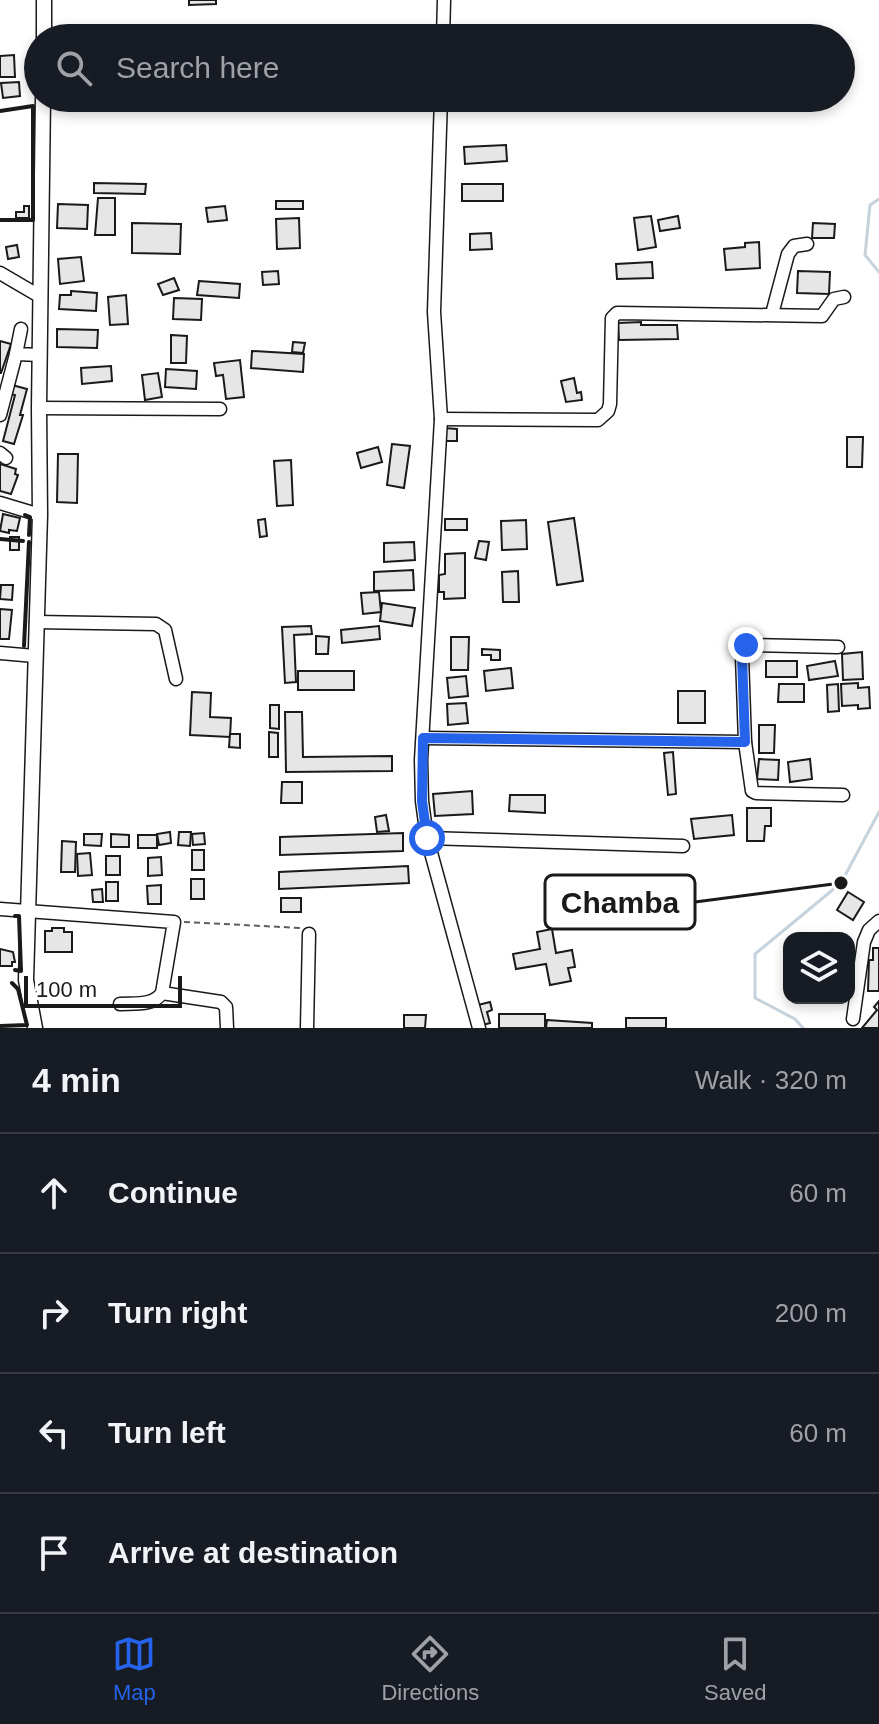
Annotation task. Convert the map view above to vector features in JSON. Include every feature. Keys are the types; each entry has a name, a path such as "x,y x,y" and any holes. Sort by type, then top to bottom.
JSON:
{"main road":[{"path":"44,0 44,24"},
{"path":"35,1028 26,980 40,515 43,112"}],"street":[{"path":"443,24 444,0"},
{"path":"441,112 434,312 441,419 422,801 427,838 479,1028"},
{"path":"774,314 788,254 794,246 807,244"},
{"path":"0,273 41,297"},
{"path":"441,419 598,420 608,411 610,404 612,318 617,313 822,316 834,299 844,297"},
{"path":"0,415 21,329"},
{"path":"16,354 40,355"},
{"path":"39,408 220,409"},
{"path":"0,503 40,515"},
{"path":"36,622 156,624 165,630 176,679"},
{"path":"838,647 746,645 742,656 745,742 752,791 843,795"},
{"path":"0,653 35,656"},
{"path":"423,738 745,742"},
{"path":"427,838 683,846"},
{"path":"0,909 174,922 160,998 120,1004"},
{"path":"853,1019 864,942 869,930 879,921"},
{"path":"307,1028 309,934"},
{"path":"162,993 221,1002 226,1007 227,1028"}],"path":[{"path":"174,922 299,927 309,934"}],"building":[{"path":"189,0 216,0 216,4 189,5"},
{"path":"14,55 15,77 0,77 0,56"},
{"path":"19,82 20,96 3,98 1,83"},
{"path":"506,145 507,161 465,164 464,147"},
{"path":"94,183 146,184 145,194 94,193"},
{"path":"462,184 503,184 503,201 462,201"},
{"path":"98,198 115,198 115,235 95,235"},
{"path":"276,201 303,201 303,209 276,209"},
{"path":"58,204 88,205 87,229 57,228"},
{"path":"24,206 29,206 29,218 16,218 16,212 24,212"},
{"path":"225,206 227,220 208,222 206,208"},
{"path":"651,216 656,247 638,250 634,218"},
{"path":"678,216 680,228 660,231 658,220"},
{"path":"299,218 300,248 277,249 276,219"},
{"path":"132,223 181,224 180,254 132,253"},
{"path":"813,223 835,224 834,238 812,238"},
{"path":"491,233 492,249 470,250 470,234"},
{"path":"759,242 760,268 726,270 724,249"},
{"path":"17,245 19,257 8,259 6,247"},
{"path":"81,257 84,281 60,284 58,259"},
{"path":"652,262 653,278 617,279 616,264"},
{"path":"278,271 279,284 263,285 262,272"},
{"path":"798,271 830,272 829,294 797,293"},
{"path":"174,278 179,290 163,295 158,284"},
{"path":"199,281 240,284 239,298 197,295"},
{"path":"71,291 97,293 96,311 59,309 60,295 71,295"},
{"path":"126,295 128,324 110,325 108,297"},
{"path":"174,298 202,299 201,320 173,319"},
{"path":"641,322 641,325 677,325 678,339 619,340 618,323"},
{"path":"57,329 98,330 97,348 57,347"},
{"path":"171,335 187,336 186,363 171,363"},
{"path":"0,341 11,344 1,373 0,373"},
{"path":"293,342 305,343 303,353 292,352"},
{"path":"252,351 304,354 303,372 251,368"},
{"path":"240,360 244,397 226,399 223,375 216,376 214,363"},
{"path":"111,366 112,381 82,384 81,368"},
{"path":"166,369 197,371 196,389 165,387"},
{"path":"158,373 162,397 145,400 142,375"},
{"path":"574,378 582,400 566,402 561,381"},
{"path":"12,385 27,389 14,444 3,441 15,395 9,394"},
{"path":"444,428 457,429 457,441 443,441"},
{"path":"847,437 863,437 862,467 847,467"},
{"path":"392,444 410,446 404,488 387,485"},
{"path":"378,447 382,462 361,468 357,453"},
{"path":"58,454 78,454 77,503 57,502"},
{"path":"291,460 293,505 277,506 274,461"},
{"path":"0,464 16,469 15,474 18,475 11,494 0,491"},
{"path":"3,514 20,518 17,531 0,531"},
{"path":"574,518 583,581 557,585 548,522"},
{"path":"265,519 267,536 260,537 258,520"},
{"path":"445,519 467,519 467,530 445,530"},
{"path":"526,520 527,549 502,550 501,521"},
{"path":"10,537 19,537 19,550 10,550"},
{"path":"479,541 489,542 486,560 475,558"},
{"path":"414,542 415,560 384,562 384,543"},
{"path":"465,553 465,598 444,599 444,592 439,592 439,575 445,574 445,554"},
{"path":"413,570 414,590 374,591 374,572"},
{"path":"518,571 519,602 503,602 502,572"},
{"path":"1,585 13,585 12,600 0,599"},
{"path":"379,592 381,612 363,614 361,593"},
{"path":"382,603 415,608 412,626 380,621"},
{"path":"0,609 12,610 9,639 0,639"},
{"path":"311,626 312,634 294,635 296,682 285,683 282,627"},
{"path":"379,626 380,639 342,643 341,630"},
{"path":"316,636 329,637 328,654 316,654"},
{"path":"451,637 469,637 468,670 451,670"},
{"path":"482,649 500,650 500,660 491,660 491,655 482,655"},
{"path":"862,652 863,679 843,680 842,654"},
{"path":"766,661 797,661 797,677 766,677"},
{"path":"835,661 838,676 809,680 807,666"},
{"path":"511,668 513,688 486,691 484,671"},
{"path":"298,671 354,671 354,690 298,690"},
{"path":"466,676 468,696 449,698 447,678"},
{"path":"858,683 858,688 869,687 870,708 842,706 841,684"},
{"path":"779,684 804,684 804,702 778,702"},
{"path":"838,684 839,711 828,712 827,685"},
{"path":"678,691 705,691 705,723 678,723"},
{"path":"192,692 211,693 210,717 231,718 230,737 190,735"},
{"path":"466,703 468,723 448,725 447,704"},
{"path":"270,705 279,705 279,729 270,728"},
{"path":"285,712 302,712 303,757 392,756 392,771 286,772"},
{"path":"759,725 775,725 774,753 759,753"},
{"path":"269,732 278,733 278,757 269,757"},
{"path":"230,734 240,734 240,748 229,747"},
{"path":"673,752 676,794 668,795 664,753"},
{"path":"759,759 779,760 778,780 757,779"},
{"path":"810,759 812,779 790,782 788,762"},
{"path":"282,782 302,782 302,803 281,803"},
{"path":"472,791 473,814 435,816 433,794"},
{"path":"510,795 545,795 545,813 509,811"},
{"path":"747,808 771,808 771,826 765,826 764,841 747,841"},
{"path":"386,815 389,831 377,832 375,817"},
{"path":"732,815 734,835 694,839 691,819"},
{"path":"170,832 171,843 159,845 157,834"},
{"path":"179,832 191,832 190,846 178,845"},
{"path":"204,833 205,844 193,845 192,834"},
{"path":"403,833 403,851 280,855 280,837"},
{"path":"84,834 102,834 101,846 84,845"},
{"path":"111,834 129,835 129,847 111,847"},
{"path":"138,835 157,835 157,848 138,848"},
{"path":"62,841 76,842 75,872 61,872"},
{"path":"192,850 204,850 204,870 192,870"},
{"path":"90,853 92,875 78,876 77,854"},
{"path":"106,856 120,856 120,875 106,875"},
{"path":"161,857 162,875 148,876 148,858"},
{"path":"408,866 409,883 279,889 279,872"},
{"path":"191,879 204,879 204,899 191,899"},
{"path":"106,882 118,882 118,901 106,901"},
{"path":"161,885 161,904 148,904 147,886"},
{"path":"102,889 103,902 93,902 92,890"},
{"path":"848,892 864,902 853,920 837,910"},
{"path":"281,898 301,898 301,912 281,912"},
{"path":"52,928 72,932 72,952 45,952 45,931 52,931"},
{"path":"552,929 556,953 572,950 575,967 568,968 571,981 550,985 546,964 516,969 513,954 540,949 537,932"},
{"path":"873,948 879,948 879,991 868,991 869,960 873,960"},
{"path":"0,949 13,952 15,962 12,966 0,966"},
{"path":"879,1001 879,1028 862,1028 877,1010 874,1007"},
{"path":"490,1002 492,1010 487,1012 490,1023 483,1025 478,1005"},
{"path":"499,1014 545,1014 545,1028 499,1028"},
{"path":"404,1015 426,1015 425,1028 404,1028"},
{"path":"626,1018 666,1018 666,1028 626,1028"},
{"path":"547,1020 592,1023 592,1028 546,1028"}],"waterway":[{"path":"879,199 870,205 865,255 879,272"},
{"path":"803,1028 795,1019 755,998 755,954 841,883 879,812"}],"wall":[{"path":"0,111 24,107"},
{"path":"0,220 33,220 33,112"},
{"path":"25,515 30,517 29,535"},
{"path":"0,539 23,541"},
{"path":"24,646 29,542"},
{"path":"15,916 19,916 21,971 15,970"},
{"path":"0,1026 27,1025 18,989 12,983"}],"place":[{"name":"Chamba","path":"841,883"}],"route":[{"path":"427,838 422,801 423,738 745,742 742,656 746,645"}]}
